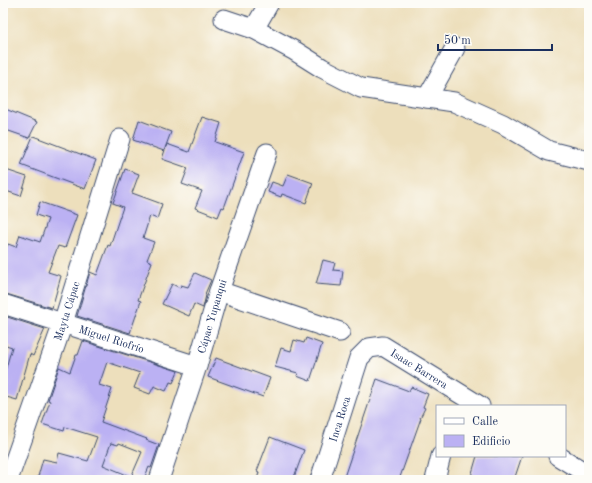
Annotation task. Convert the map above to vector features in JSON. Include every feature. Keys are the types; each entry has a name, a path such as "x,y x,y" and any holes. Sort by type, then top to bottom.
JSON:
{"street":[{"path":"254,29 269,3"},
{"path":"224,19 254,29 295,51 322,68 361,88 454,102 503,124 549,151 589,161"},
{"path":"427,98 455,48"},
{"name":"Mayta Cápac","path":"8,480 63,323 120,139"},
{"name":"Cápac Yupanqui","path":"159,480 197,366 219,291 267,153"},
{"path":"219,291 340,332"},
{"name":"Miguel Riofrío","path":"3,304 197,366"},
{"name":"Isaac Barrera","path":"360,358 369,348 383,346 478,405"},
{"name":"Inca Roca","path":"320,480 360,358"},
{"path":"435,480 441,457"},
{"path":"560,457 589,475"}],"building":[{"path":"3,108 37,122 29,138 3,129"},
{"path":"202,117 221,123 215,142 244,152 224,208 222,207 218,217 195,208 202,191 182,184 188,168 162,159 167,144 189,152"},
{"path":"139,120 171,132 164,151 133,140"},
{"path":"33,136 96,160 85,189 21,165"},
{"path":"3,169 27,177 21,196 3,190"},
{"path":"125,169 139,174 132,193 162,204 157,219 150,216 143,238 154,242 147,260 152,262 138,300 141,301 130,333 77,316 90,272 97,275 108,245 110,246 123,207 113,203"},
{"path":"288,174 313,183 306,203 282,194 281,197 268,192 272,182 283,186"},
{"path":"40,202 77,215 65,248 58,246 48,272 61,276 52,308 3,293 3,255 8,244 16,247 20,235 40,242 48,219 36,215"},
{"path":"323,260 335,263 333,270 343,271 341,286 316,284"},
{"path":"195,273 211,280 205,294 203,308 194,304 189,316 162,304 172,284 180,288 181,285 188,287"},
{"path":"4,316 45,329 33,356 30,354 17,400 3,396 3,378 12,347 3,344"},
{"path":"306,338 322,344 310,381 297,376 298,373 275,367 281,348 291,351 294,340 304,343"},
{"path":"83,341 178,371 173,383 170,382 166,391 154,386 150,394 134,388 140,373 107,362 99,385 112,389 101,422 159,445 151,468 149,467 144,479 132,475 142,452 119,443 118,445 111,443 103,465 139,480 37,480 43,459 57,462 59,453 88,461 97,437 65,427 64,431 42,424 59,367 70,372"},
{"path":"216,358 270,378 263,397 208,377"},
{"path":"377,379 409,391 411,387 428,394 423,407 425,408 420,418 399,480 343,480"},
{"path":"270,437 304,450 293,480 257,480 259,472 257,471"},
{"path":"477,457 522,457 514,480 470,480"}]}
